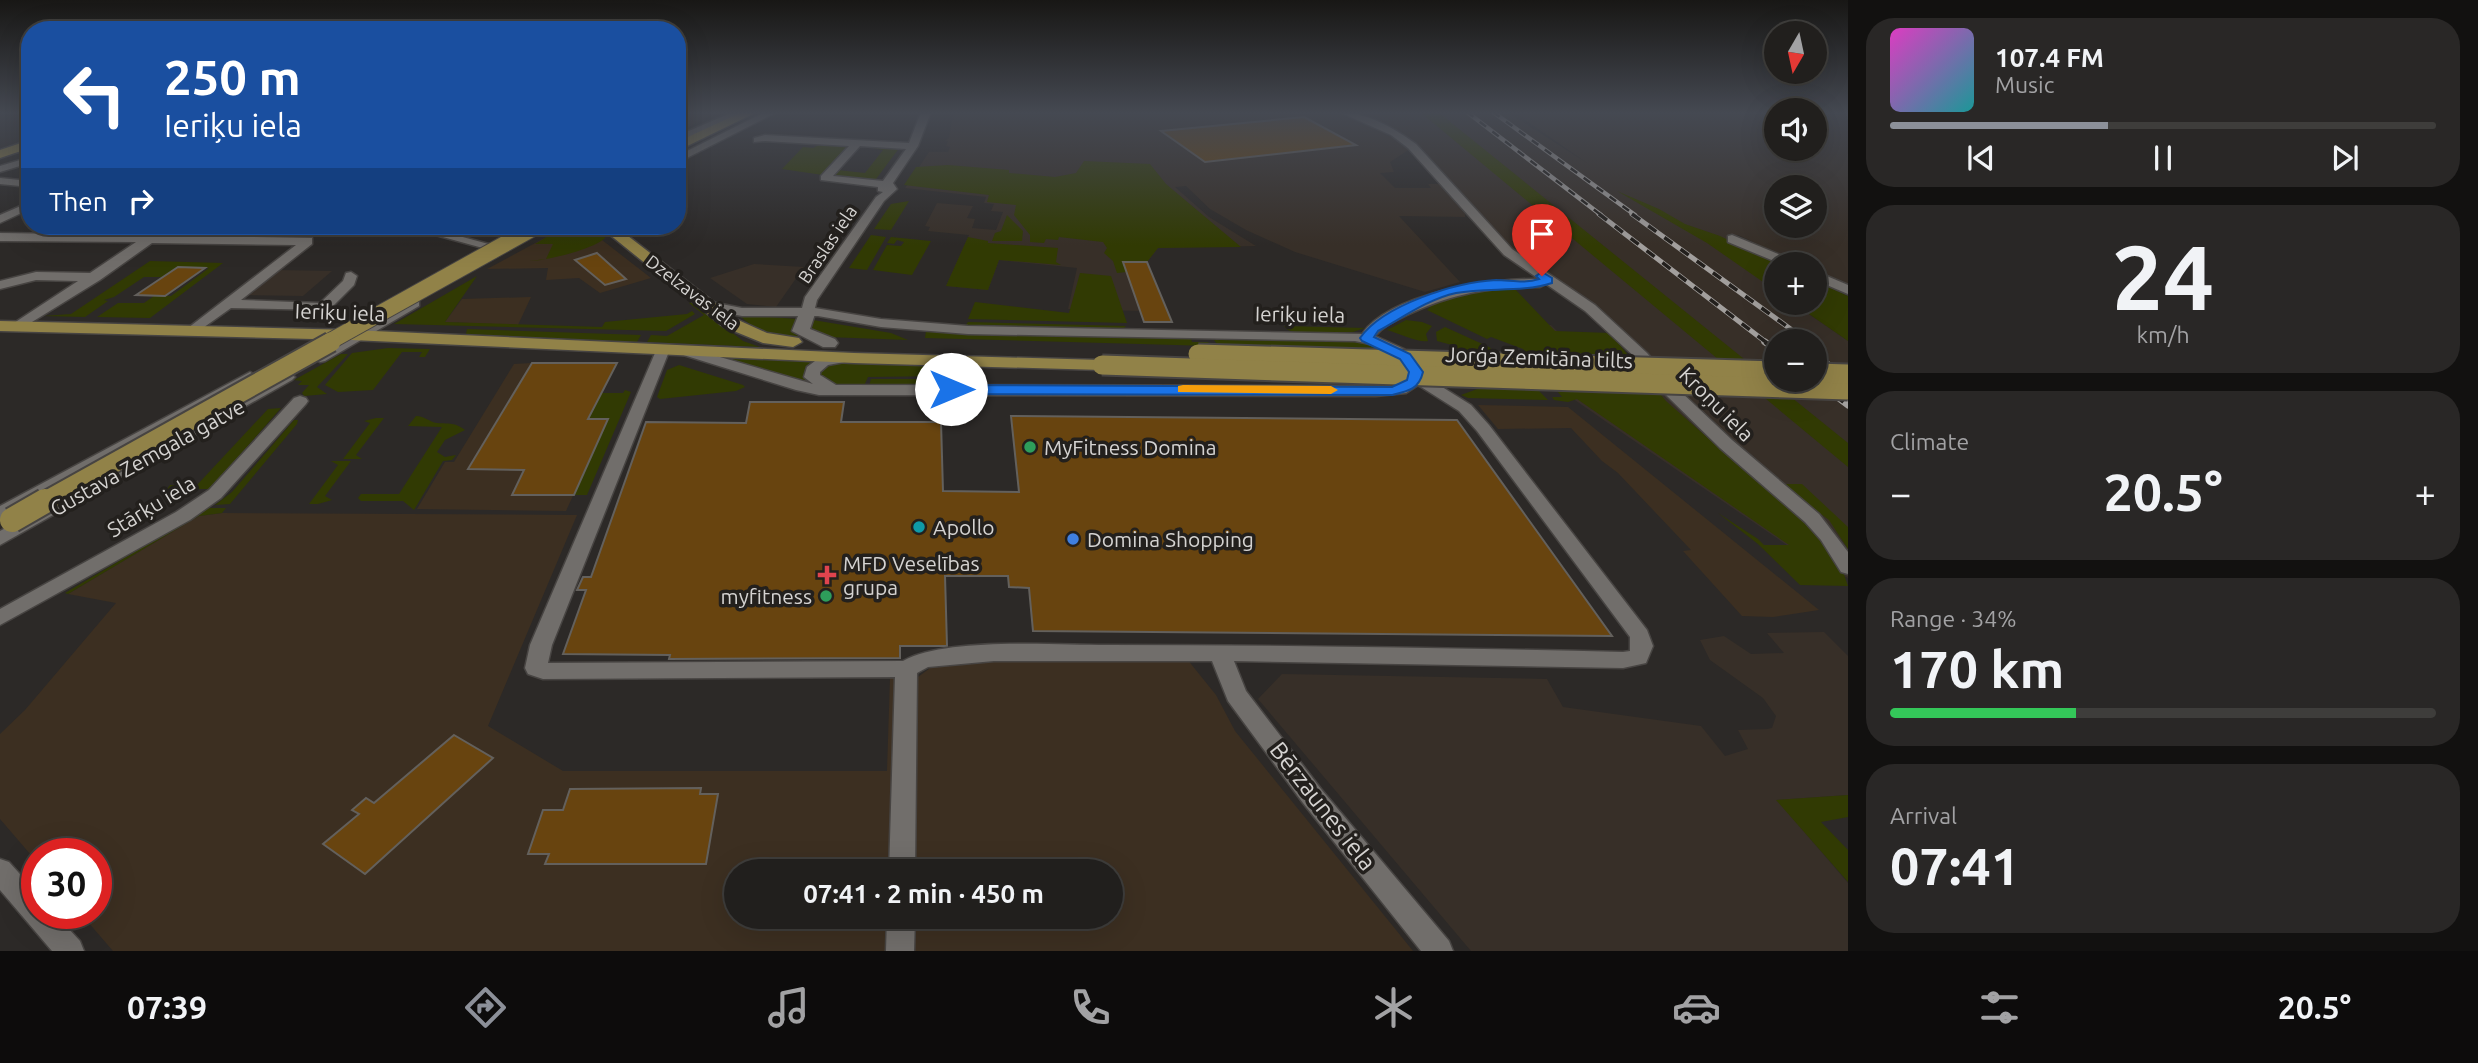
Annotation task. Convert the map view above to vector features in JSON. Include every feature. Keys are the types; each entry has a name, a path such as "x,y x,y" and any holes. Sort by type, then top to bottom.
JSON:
{"main road":[{"name":"Gustava Zemgala gatve","path":"3,525 521,235"},
{"name":"Dzelzavas iela","path":"618,235 730,323 763,338 829,343"},
{"name":"Ieriķu iela","path":"0,326 359,335 854,358 1101,358"},
{"path":"829,343 1101,358"},
{"name":"Jorģa Zemitāna tilts","path":"1101,358 1764,371"},
{"name":"Jorģa Zemitāna tilts","path":"1101,358 1848,390"},
{"path":"1827,373 1848,374"}],"street":[{"path":"845,156 825,178 889,185"},
{"name":"Braslas iela","path":"808,311 810,300 880,199 891,189 889,185 907,156"},
{"name":"Kroņu iela","path":"1421,156 1484,229 1508,252 1544,282 1590,308 1642,356 1673,393 1726,444 1812,518 1828,536 1848,567"},
{"path":"0,169 21,163"},
{"path":"0,181 21,184"},
{"path":"0,191 21,185"},
{"path":"0,219 21,209"},
{"path":"35,237 39,235"},
{"path":"445,235 490,246"},
{"name":"Gustava Zemgala gatve","path":"3,525 267,367 510,235"},
{"name":"Gustava Zemgala gatve","path":"3,525 293,373 533,235"},
{"path":"0,237 100,236 308,241 193,331"},
{"path":"19,326 151,238"},
{"path":"1732,239 1764,253"},
{"path":"1,284 36,276 95,277"},
{"path":"228,304 324,307 349,282 351,276"},
{"path":"1827,280 1848,290"},
{"path":"1367,338 1371,330 1383,322 1436,295 1467,286 1532,285 1544,282"},
{"name":"Ieriķu iela","path":"671,349 801,387 838,390 1376,391 1411,382 1415,367 1405,356 1367,338 968,330 881,323 808,311 741,312 711,306"},
{"path":"808,311 802,331 829,343"},
{"path":"671,349 572,565 541,645 536,668 553,672 906,669 924,659 994,653 1623,660 1638,657 1642,646 1640,635 1483,428 1460,405 1417,388 1411,382"},
{"name":"Ieriķu iela","path":"838,390 820,385 812,377 812,370 818,363 827,360 854,358"},
{"path":"267,367 289,362 297,364 298,368 293,373"},
{"name":"Stārķu iela","path":"0,618 183,516 215,494 300,401"},
{"name":"Bērzaunes iela","path":"1220,654 1236,695 1312,796 1439,951"},
{"path":"902,859 906,669"},
{"path":"2,877 21,897"},
{"path":"51,929 70,951"},
{"path":"900,951 901,929"}],"shaded area":[{"path":"926,156 1399,156 1390,162 1394,172 1380,173 1395,188 1431,188 1428,184 1441,184 1465,214 1465,217 1399,216 1460,282 1425,292 1295,252 1246,230 1210,209 1186,186 1175,187 1209,217 1256,246 1158,248 1147,262 1123,262 1141,311 1068,309 1077,268 999,260 988,290 946,286 969,235 928,231 930,227 925,226 937,203 973,206 967,218 975,219 972,228 996,230 1003,212 991,211 994,204 984,203 986,197 905,188"},
{"path":"1426,156 1577,156 1587,163 1578,156 1764,156 1764,161 1827,161 1827,156 1848,156 1848,285 1827,276 1827,252 1774,252 1738,235 1730,236 1733,243 1764,257 1764,315 1810,315 1848,341 1848,578 1800,554 1605,421 1572,398 1529,350 1474,321 1551,325 1581,355 1654,358 1565,286 1516,252"},
{"path":"550,235 596,235 651,278 600,293 579,278 546,280 548,268 487,269"},
{"path":"754,264 804,267 776,307 747,304 710,278"},
{"path":"277,270 332,271 303,296 246,295"},
{"path":"531,297 518,325 445,322 462,299"},
{"path":"617,363 589,419 608,419 566,511 417,509 445,462 454,462 514,364"},
{"path":"1478,405 1568,407 1819,610 1773,617 1742,616 1683,551 1691,550 1571,428 1498,429"},
{"path":"222,513 577,515 488,726 563,771 887,771 890,678 918,677 941,660 1187,659 1216,695 1235,731 1413,951 113,951 94,929 112,929 112,838 21,838 21,843 0,819 0,734 25,710 116,603 68,594 199,516"},
{"path":"1824,632 1848,656 1848,795 1777,800 1848,883 1848,951 1471,951 1258,699 1282,674 1547,679 1563,707 1701,726 1725,756 1748,749 1738,730 1772,728 1776,716 1763,698 1710,660 1700,640 1724,636 1751,654 1784,653 1767,633"}],"green space":[{"path":"794,156 841,156 823,175 782,169"},
{"path":"878,156 893,156 871,182 830,178 837,170 865,173"},
{"path":"1474,156 1493,156 1764,375 1764,392 1785,392 1848,443 1848,467"},
{"path":"1084,161 1150,164 1166,184 1241,247 1158,248 1147,262 1123,262 1127,272 1117,273 1113,261 1104,253 1107,248 1103,242 1059,237 1058,240 1046,239 1044,243 1030,242 1030,235 1014,215 1016,205 987,202 989,195 904,185 916,167 948,165 1055,177 1076,173"},
{"path":"1617,191 1659,209 1685,224 1720,236 1764,257 1764,283 1707,243"},
{"path":"909,201 891,230 874,229 891,204"},
{"path":"1007,215 1023,231 1022,241 992,241 995,233 1001,231"},
{"path":"550,235 605,235 605,238 591,246 546,259 553,244 535,244"},
{"path":"871,235 886,237 867,270 849,268"},
{"path":"891,237 931,241 912,275 873,270 887,245 901,246 904,242 897,240 894,244 887,243"},
{"path":"968,237 988,243 1058,248 1056,262 1061,265 999,260 988,290 946,286"},
{"path":"150,261 223,263 150,318 97,317 118,303 144,303 154,296 171,296 209,268 177,267 162,277 144,277 114,297 104,300 108,301 85,317 43,316 71,314"},
{"path":"1080,273 1111,276 1127,323 968,319 975,302 1069,313"},
{"path":"477,276 445,322 602,327 605,322 687,314 692,311 695,314 666,331 394,324"},
{"path":"1827,286 1848,296 1848,341 1810,315 1827,315"},
{"path":"1514,288 1555,331 1610,333 1666,401 1807,521 1841,566 1848,586 1800,585 1758,544 1718,513 1764,545 1789,545 1577,399 1568,402 1554,400 1552,397 1562,397 1523,349 1491,337 1487,339 1427,310 1432,305 1429,302 1478,289"},
{"path":"692,302 743,341 760,347 647,342 651,335 667,336 704,315 689,303"},
{"path":"739,315 797,319 792,327 798,337 766,332"},
{"path":"813,320 891,333 908,340 827,337 812,328"},
{"path":"1406,320 1432,326 1426,334 1428,341 1387,330"},
{"path":"968,322 1126,326 1122,330 965,326"},
{"path":"1284,326 1365,328 1353,332 1297,333"},
{"path":"1445,327 1489,347 1498,355 1459,354 1452,345 1437,341 1436,332"},
{"path":"467,329 641,335 637,342 466,334"},
{"path":"926,331 1191,339 1192,342 1208,342 1211,346 925,338"},
{"path":"1214,340 1346,341 1366,344 1388,352 1219,347"},
{"path":"388,348 430,349 425,357 419,357 422,352 402,352 373,390 338,392 325,385 352,353"},
{"path":"341,354 348,354 317,387 327,394 304,396 302,393 309,385 298,385 302,381 294,380"},
{"path":"727,358 816,361 806,375 811,384 808,386"},
{"path":"834,361 946,366 946,376 868,377 864,386 837,386 819,377 819,369"},
{"path":"679,365 745,387 736,391 660,399 657,397 667,370"},
{"path":"871,379 946,379 947,386 869,386"},
{"path":"1480,388 1538,390 1548,400 1468,398 1461,395"},
{"path":"625,390 631,392 587,495 574,495 607,419 588,419 601,393 623,393"},
{"path":"281,408 210,489 167,489 170,485 197,485 268,409"},
{"path":"416,416 465,430 445,440 437,452 445,457 456,455 452,460 443,461 414,510 403,501 361,501 358,498 361,494 399,494 442,427 408,426"},
{"path":"384,418 356,455 362,459 343,459 370,423 364,421"},
{"path":"294,420 298,420 297,424 230,504 215,505 232,492"},
{"path":"331,461 351,461 325,496 332,500 309,504 338,465"},
{"path":"1781,484 1802,484 1848,527 1848,549 1829,520"},
{"path":"209,508 226,508 222,513 199,516 68,594 65,593"},
{"path":"1848,795 1848,817 1821,822 1848,850 1848,882 1776,800"}],"building":[{"path":"1197,156 1255,156 1205,162"},
{"path":"597,253 626,279 605,285 575,260"},
{"path":"1123,262 1147,262 1172,322 1144,322"},
{"path":"178,267 205,268 165,296 136,295"},
{"path":"532,363 617,363 588,419 608,419 574,495 512,495 524,470 468,469"},
{"name":"Domina Shopping","path":"750,402 844,402 841,422 941,422 943,491 1019,492 1011,416 1457,420 1612,636 1033,631 1029,588 1009,587 1008,576 945,576 947,646 900,646 900,658 669,659 670,655 563,654 586,590 577,590 583,577 591,577 646,422 746,423"},
{"path":"454,735 493,758 365,874 323,844 359,814 352,810 366,798 374,803"},
{"path":"701,788 700,794 718,794 706,864 545,864 549,854 528,854 543,810 563,810 570,789"}],"railway":[{"path":"1525,156 1601,215"},
{"path":"1554,156 1635,215"},
{"path":"1599,214 1764,341"},
{"path":"1632,214 1790,329"},
{"path":"1827,364 1848,380"},
{"path":"1827,389 1848,405"}],"slow traffic":[{"path":"1183,389 1331,390"}],"place":[{"name":"MyFitness Domina","path":"1030,447"},
{"name":"Apollo","path":"919,527"},
{"name":"Domina Shopping","path":"1073,539"},
{"name":"MFD Veselības grupa","path":"827,575"},
{"name":"myfitness","path":"826,596"}],"route":[{"path":"951,389 1392,391 1413,382 1416,377 1415,367 1405,356 1392,348 1367,338 1373,328 1451,290 1467,286 1532,285 1548,281 1542,276"}]}
